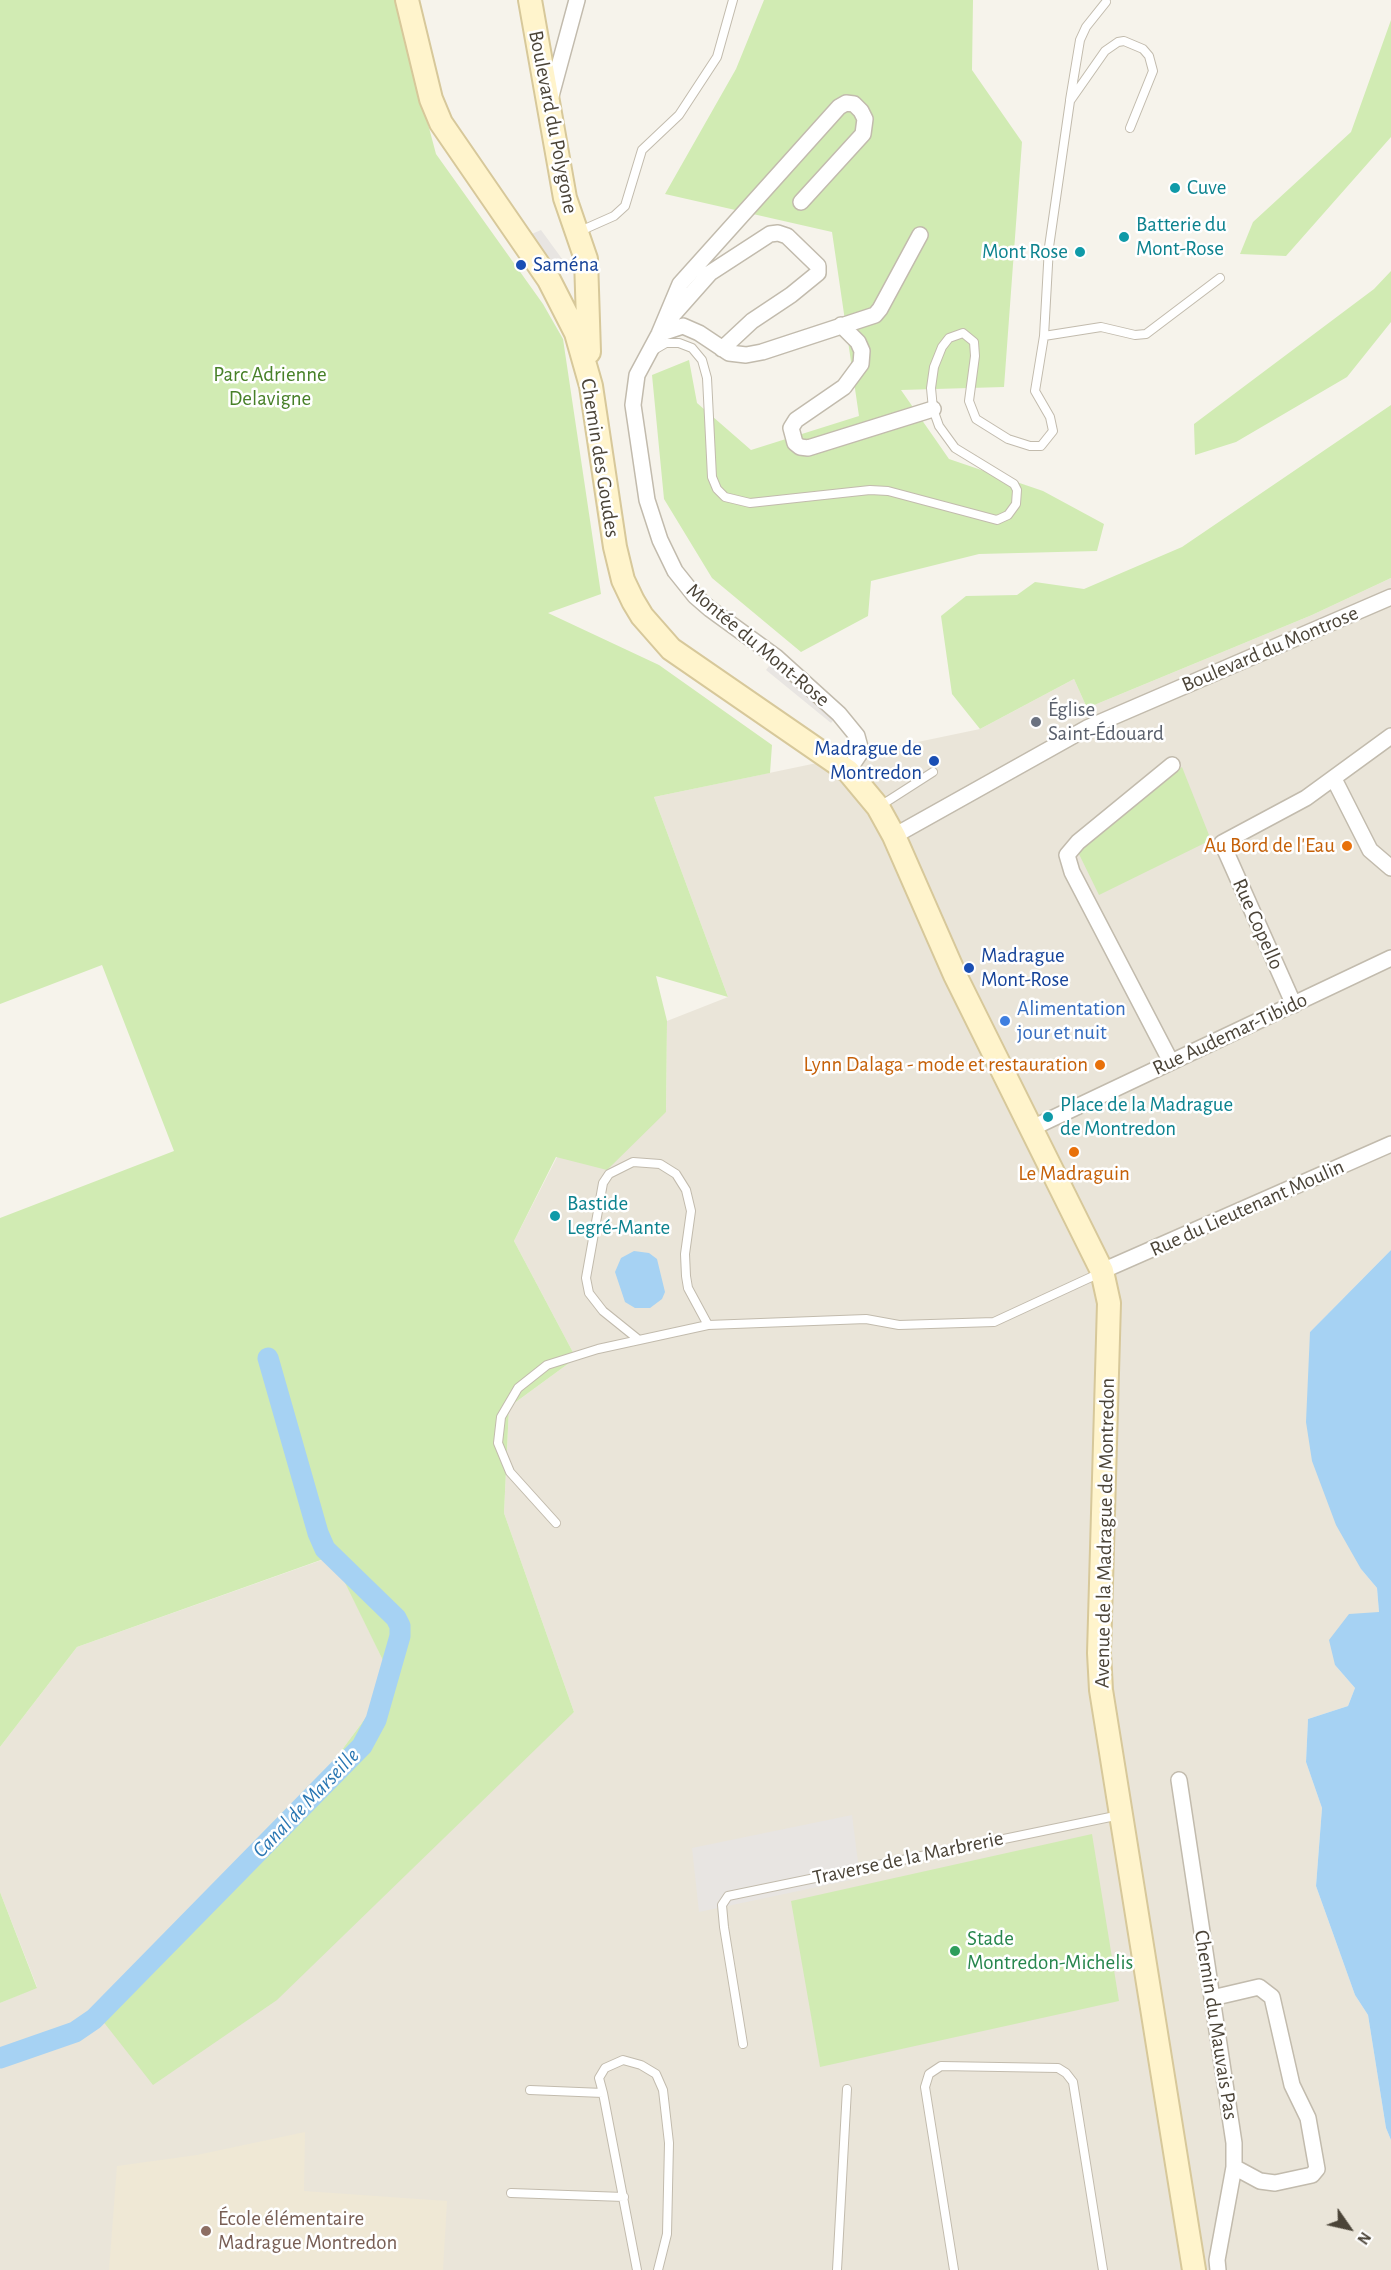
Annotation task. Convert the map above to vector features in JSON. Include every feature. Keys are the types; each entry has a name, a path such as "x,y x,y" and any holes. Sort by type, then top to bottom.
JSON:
{"street":[{"name":"Chemin des Goudes","path":"407,0 431,99 441,123 549,280 571,321 591,386 615,547 623,580 642,616 681,657 848,771 878,807 894,836"},
{"name":"Boulevard du Polygone","path":"530,0 565,198 585,252 591,386"},
{"path":"548,105 577,0"},
{"path":"659,334 675,292 687,276 839,107 846,103 854,104 865,119 863,134 801,202"},
{"path":"644,359 677,308 710,273 770,234 778,232 787,236 818,266 818,273 791,296 752,321 722,349"},
{"path":"659,334 676,327 687,327 734,354 754,354 874,315 880,309 920,235"},
{"path":"549,280 569,287 579,283 586,274"},
{"path":"841,325 858,342 862,351 861,364 844,387 796,420 791,428 795,443 800,447 808,448 933,409"},
{"name":"Montée du Mont-Rose","path":"644,359 637,375 633,405 643,485 653,522 665,551 675,571 695,596 800,676 852,729 859,742 860,753 848,771"},
{"name":"Boulevard du Montrose","path":"894,836 1087,728 1391,597"},
{"path":"1391,736 1334,779 1370,850 1391,868"},
{"path":"1171,1062 1072,872 1067,855 1078,842 1172,765"},
{"name":"Rue Copello","path":"1294,1005 1222,843 1297,803 1334,779"},
{"name":"Avenue de la Madrague de Montredon","path":"894,836 954,975 1102,1272 1109,1303 1099,1653 1101,1690 1194,2270"},
{"name":"Rue Audemar-Tibido","path":"1030,1129 1391,958"},
{"name":"Rue du Lieutenant Moulin","path":"1102,1272 1391,1144"},
{"name":"Chemin du Mauvais Pas","path":"1179,1780 1234,2144 1234,2167 1217,2260 1218,2270"},
{"path":"1212,1998 1259,1987 1272,1997 1292,2085 1308,2118 1317,2169 1312,2175 1275,2182 1260,2181 1234,2167"}],"lane":[{"path":"577,233 614,216 625,206 642,150 679,115 717,57 733,0"},
{"path":"644,359 659,346 672,342 688,346 700,356 707,378 712,477 717,489 725,497 750,503 879,491 906,494 989,519 997,520 1008,515 1016,504 1017,490 1014,484 955,448 939,426 933,409 931,388 937,356 949,338 959,333 967,334 975,348 969,401 976,419 1008,439 1029,446 1045,444 1053,431 1053,423 1038,398 1035,386 1044,336 1049,247 1080,40 1086,27 1106,2"},
{"path":"1070,101 1105,51 1118,42 1136,44 1149,56 1153,71 1130,128"},
{"path":"1044,336 1101,327 1135,335 1146,334 1220,278"},
{"path":"878,807 933,772"},
{"path":"639,1340 603,1311 589,1293 586,1278 603,1183 609,1174 633,1162 660,1164 676,1174 686,1190 691,1211 685,1254 686,1276 688,1288 708,1325"},
{"path":"556,1523 510,1472 501,1455 498,1443 501,1417 518,1388 547,1365 639,1340 708,1325 866,1319 899,1325 994,1322 1102,1272"},
{"name":"Traverse de la Marbrerie","path":"743,2044 724,1927 723,1902 732,1895 1121,1814"},
{"path":"637,2270 599,2078 605,2068 623,2060 641,2064 656,2074 663,2090 669,2143 667,2234 658,2270"},
{"path":"954,2270 925,2087 929,2074 940,2066 1058,2068 1066,2073 1073,2082 1103,2270"},
{"path":"837,2270 848,2089"},
{"path":"530,2090 603,2092"},
{"path":"512,2193 624,2197"}],"shaded area":[{"path":"541,230 568,267 546,276 527,236"},
{"path":"1391,578 1391,1250 1310,1332 1361,1569 1377,1588 1379,1612 1335,1665 1355,1688 1348,1706 1308,1719 1306,1762 1322,1808 1316,1886 1355,1995 1368,2015 1386,2128 1391,2140 1391,2270 0,2270 0,2003 37,1987 0,1892 0,1747 77,1647 333,1556 393,1681 258,1863 102,2020 574,1712 504,1513 509,1407 576,1358 514,1241 557,1157 666,1112 667,1021 728,997 654,797 980,729 1074,679 1087,708 1312,615"},
{"path":"776,657 839,714 831,723 766,670"},
{"path":"852,1815 860,1878 699,1912 692,1848"},
{"name":"École élémentaire Madrague Montredon","path":"305,2132 304,2191 447,2201 443,2270 109,2270 117,2166 197,2155"}],"green space":[{"name":"Parc Adrienne Delavigne","path":"0,0 395,0 436,154 543,304 563,339 601,594 548,613 659,665 772,745 770,773 654,797 728,997 656,976 667,1021 666,1112 607,1170 556,1157 514,1241 576,1358 509,1407 504,1513 574,1712 277,2000 153,2085 102,2020 258,1863 393,1681 332,1556 77,1647 0,1747 0,1218 174,1151 102,965 0,1004"},
{"path":"764,0 973,0 972,70 1022,142 1004,387 901,390 949,459 1043,491 1104,524 1097,551 979,554 871,581 868,616 801,652 712,578 664,499 652,375 689,360 697,403 751,450 859,416 832,232 665,194 736,69"},
{"path":"1391,20 1391,137 1286,256 1240,254 1253,222 1351,132"},
{"path":"1391,271 1391,322 1347,377 1236,442 1195,455 1194,424 1374,289"},
{"path":"1391,405 1391,578 1312,615 1087,708 1074,679 980,729 952,694 941,616 966,596 1017,595 1035,582 1084,589 1182,547"},
{"path":"1182,767 1211,840 1099,895 1077,850"},
{"name":"Stade Montredon-Michelis","path":"1092,1834 1119,2001 820,2067 791,1901"},
{"path":"0,1892 37,1988 0,2003"}],"water":[{"path":"1391,1250 1391,2140 1386,2128 1368,2015 1355,1995 1316,1886 1322,1808 1306,1762 1308,1719 1348,1706 1355,1688 1335,1665 1329,1640 1349,1614 1379,1612 1377,1588 1361,1569 1336,1525 1312,1461 1306,1422 1310,1332"},
{"path":"634,1251 649,1253 657,1259 665,1292 662,1299 650,1308 635,1308 625,1302 615,1272 621,1258"}],"waterway":[{"name":"Canal de Marseille","path":"0,2058 75,2032 94,2019 362,1746 376,1720 400,1636 400,1626 396,1618 325,1549 318,1533 268,1358"}],"place":[{"name":"Cuve","path":"1175,188"},
{"name":"Batterie du Mont-Rose","path":"1124,237"},
{"name":"Mont Rose","path":"1080,252"},
{"name":"Saména","path":"521,265"},
{"name":"Église Saint-Édouard","path":"1036,722"},
{"name":"Madrague de Montredon","path":"934,761"},
{"name":"Au Bord de l'Eau","path":"1347,846"},
{"name":"Madrague Mont-Rose","path":"969,968"},
{"name":"Alimentation jour et nuit","path":"1005,1021"},
{"name":"Lynn Dalaga - mode et restauration","path":"1100,1065"},
{"name":"Place de la Madrague de Montredon","path":"1048,1117"},
{"name":"Le Madraguin","path":"1074,1152"},
{"name":"Bastide Legré-Mante","path":"555,1216"},
{"name":"Stade Montredon-Michelis","path":"955,1951"},
{"name":"École élémentaire Madrague Montredon","path":"206,2231"}]}
